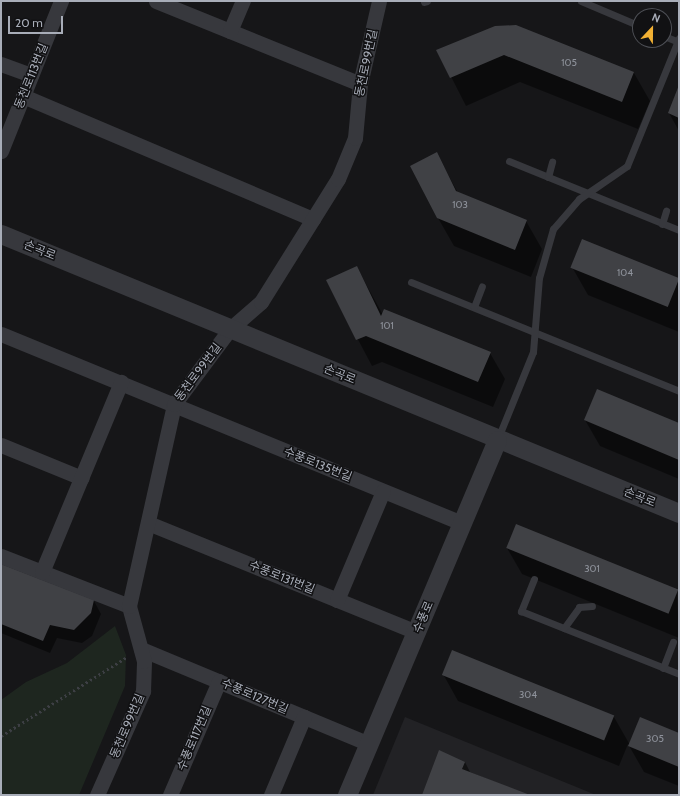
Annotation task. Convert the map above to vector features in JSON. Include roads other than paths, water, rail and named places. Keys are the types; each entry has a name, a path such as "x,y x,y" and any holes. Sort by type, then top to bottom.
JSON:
{"street":[{"name":"동천로113번길","path":"1,151 61,1"},
{"path":"156,1 360,84"},
{"path":"230,31 243,1"},
{"name":"동천로99번길","path":"98,795 142,691 141,648 129,606 174,404 230,329 260,302 314,220 338,179 355,138 360,84 380,1"},
{"path":"1,64 31,75"},
{"path":"23,96 314,220"},
{"name":"손곡로","path":"1,234 498,440 679,513"},
{"name":"수풍로135번길","path":"1,334 462,523"},
{"path":"42,572 121,382"},
{"name":"수풍로","path":"348,795 498,440"},
{"path":"1,445 82,478"},
{"path":"337,600 383,491"},
{"name":"수풍로131번길","path":"148,523 416,632"},
{"path":"1,556 129,606"},
{"name":"수풍로127번길","path":"141,648 369,744"},
{"name":"수풍로117번길","path":"170,795 219,681"},
{"path":"270,795 304,717"}],"lane":[{"path":"581,1 632,23"},
{"path":"498,440 533,352 534,331 546,247 553,229 588,193 626,166 679,41"},
{"path":"509,161 679,230"},
{"path":"548,177 552,162"},
{"path":"662,224 666,211"},
{"path":"411,282 679,391"},
{"path":"474,307 482,286"},
{"path":"534,579 521,611 679,674"},
{"path":"564,628 579,607 592,606"},
{"path":"663,668 673,642"}]}
